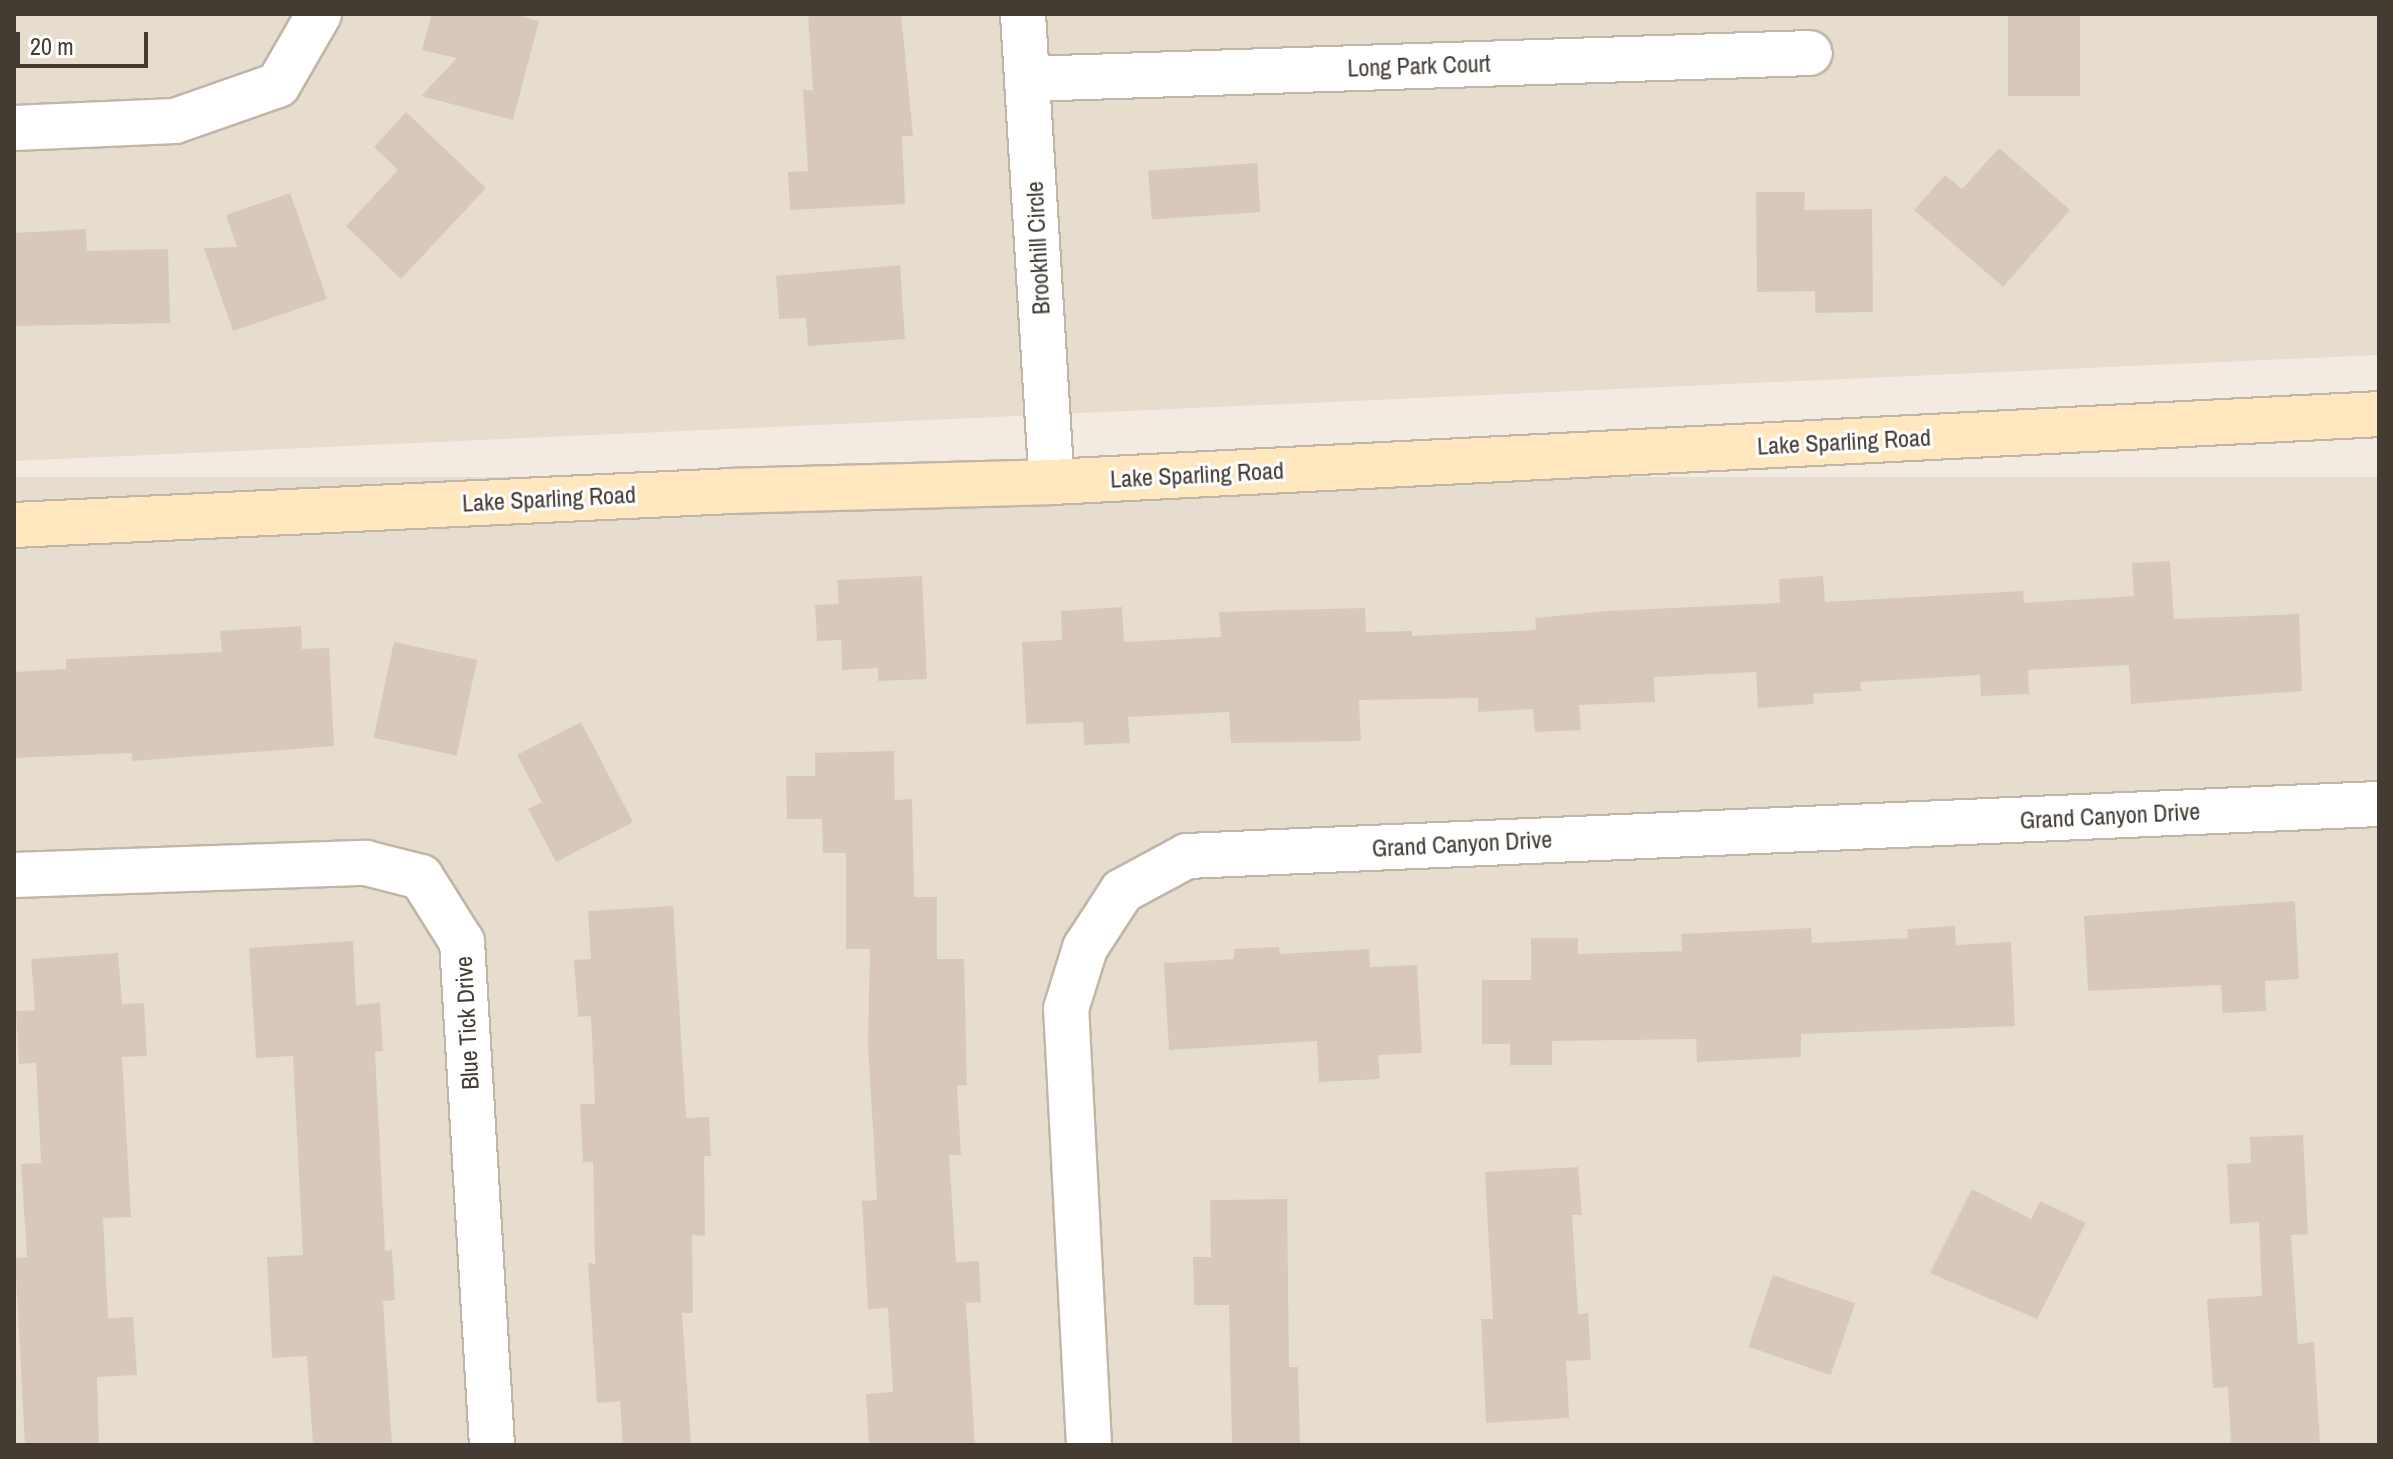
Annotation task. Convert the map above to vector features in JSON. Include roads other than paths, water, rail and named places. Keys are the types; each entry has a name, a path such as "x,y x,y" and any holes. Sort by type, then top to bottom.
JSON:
{"street":[{"path":"14,128 175,121 278,85 319,14"},
{"name":"Brookhill Circle","path":"1023,14 1052,482"},
{"name":"Long Park Court","path":"1027,79 1810,53"},
{"name":"Lake Sparling Road","path":"14,525 731,491 1052,482 2379,414"},
{"name":"Grand Canyon Drive","path":"1089,1445 1066,1009 1085,948 1122,891 1187,856 2379,804"},
{"name":"Blue Tick Drive","path":"14,875 366,863 421,877 462,942 492,1445"}]}
